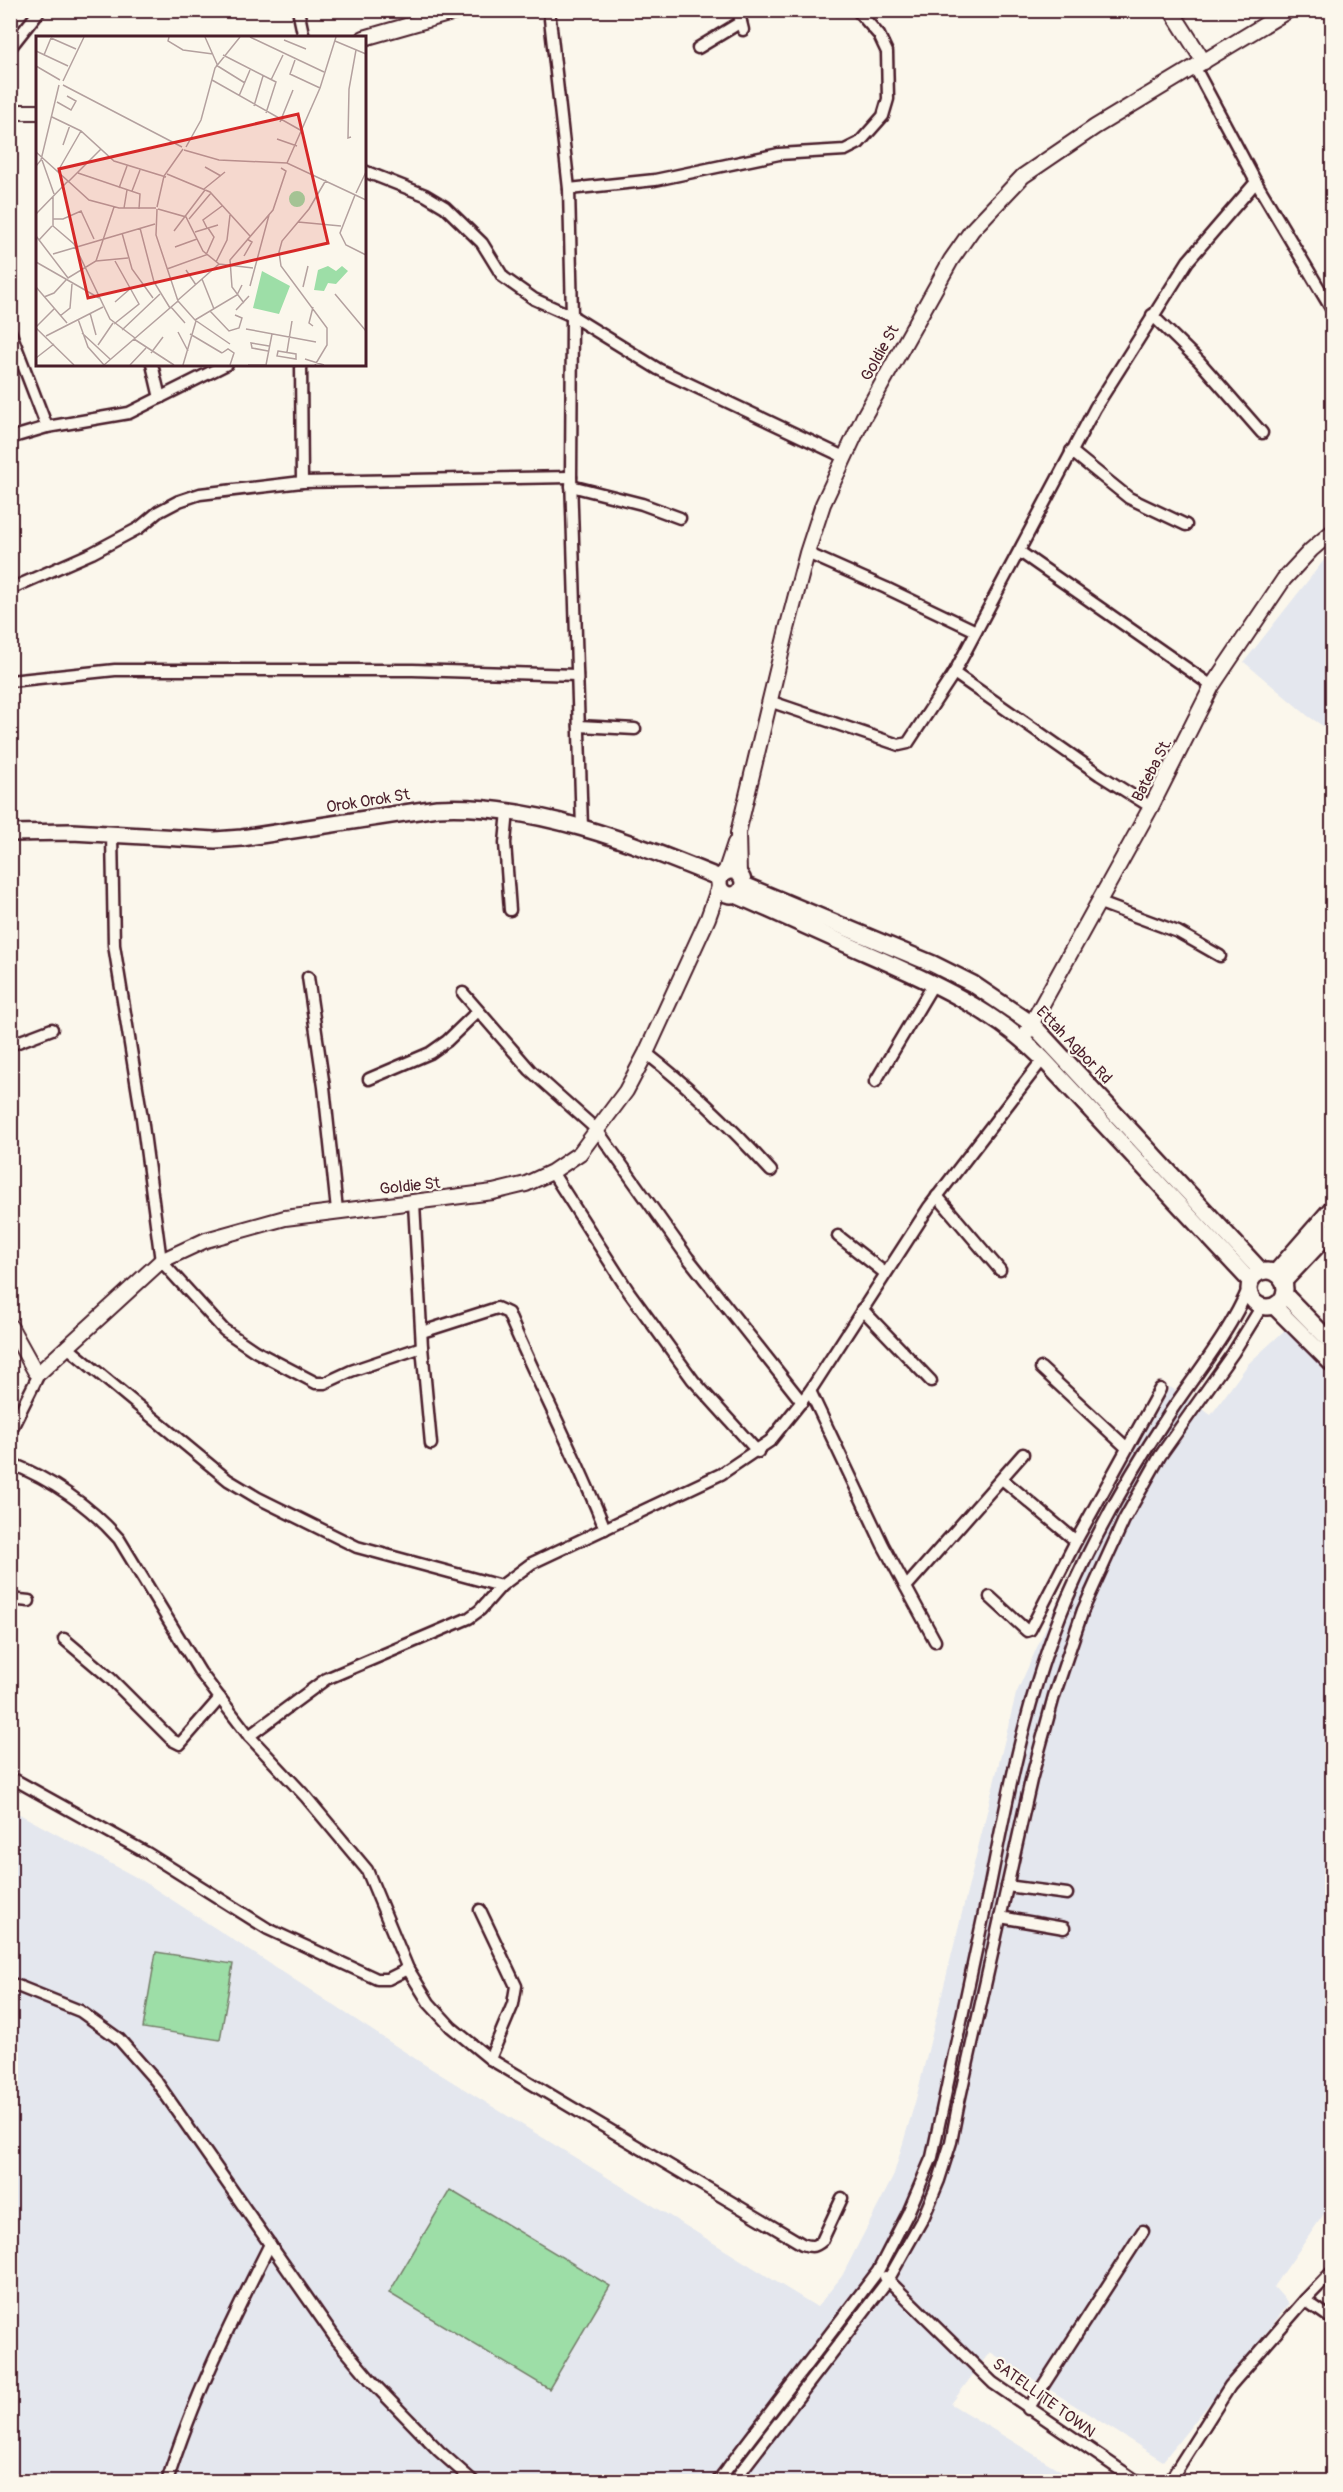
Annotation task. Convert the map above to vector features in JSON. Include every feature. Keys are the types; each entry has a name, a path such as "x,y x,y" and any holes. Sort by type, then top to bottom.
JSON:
{"main road":[{"name":"Orok Orok St","path":"10,833 72,832 215,840 242,838 437,808 467,807 508,811 582,828 680,861 730,884"},
{"name":"Ettah Agbor Rd","path":"730,884 934,983 988,1014 1023,1039 1268,1281"},
{"name":"Ettah Agbor Rd","path":"730,884 933,964 974,984 1032,1024 1268,1281"},
{"path":"1332,1208 1252,1299 1268,1306 1332,1364"},
{"path":"1268,1281 1332,1230"},
{"path":"1268,1281 1268,1306"},
{"path":"1268,1281 1332,1343"}],"street":[{"path":"10,48 40,10"},
{"path":"298,10 304,36"},
{"path":"366,37 462,10"},
{"path":"549,10 569,189 572,316 571,481 582,828"},
{"path":"698,48 742,26 738,10"},
{"path":"569,189 655,180 779,154 845,150 859,144 883,116 888,99 887,52 879,35 857,10"},
{"path":"1171,10 1256,182 1332,310"},
{"name":"Goldie St","path":"40,1372 161,1261 206,1240 247,1226 285,1218 511,1189 552,1172 580,1153 626,1090 646,1053 708,918 730,884 738,833 769,701 807,553 823,504 844,457 900,349 951,260 996,202 1023,176 1043,161 1289,10"},
{"path":"10,112 36,112"},
{"path":"366,172 425,195 445,207 482,243 503,277 534,299 572,316 658,369 844,457"},
{"path":"769,701 903,745 908,743 954,673 1020,552 1071,451 1152,315 1200,246 1256,182"},
{"path":"1152,315 1199,361 1262,433"},
{"path":"10,331 47,427"},
{"path":"152,366 160,398"},
{"path":"10,438 47,427 111,418 129,413 223,366"},
{"path":"301,366 302,482"},
{"path":"1071,451 1129,498 1186,525"},
{"path":"10,589 114,542 139,528 158,512 179,501 200,495 302,482 571,481 680,518"},
{"name":"Bateba St.","path":"1023,1039 1100,903 1212,686 1284,579 1311,550 1332,532"},
{"path":"1020,552 1212,686"},
{"path":"807,553 976,631"},
{"path":"10,681 115,670 413,670 578,675"},
{"path":"954,673 1100,775 1151,807"},
{"path":"579,726 635,729"},
{"path":"508,811 505,843 510,910"},
{"path":"112,834 114,945 142,1118 161,1261 224,1330 255,1351 316,1383 325,1383 351,1371 422,1347"},
{"path":"1100,903 1178,932 1220,956"},
{"path":"308,977 324,1087 337,1210"},
{"path":"875,1082 934,983"},
{"path":"463,993 530,1070 597,1130 688,1258 802,1402"},
{"path":"369,1079 430,1053 447,1041 478,1011"},
{"path":"10,1045 52,1029"},
{"path":"646,1053 685,1083 724,1120 771,1171"},
{"path":"249,1736 326,1679 469,1618 480,1610 501,1586 532,1563 721,1474 758,1452 770,1441 810,1391 937,1196 1043,1059"},
{"path":"552,1172 629,1292 693,1380 758,1452"},
{"path":"937,1196 1000,1270"},
{"path":"414,1203 422,1347 431,1444"},
{"path":"838,1236 885,1273"},
{"path":"717,2481 878,2271 908,2213 932,2157 1016,1757 1041,1670 1066,1602 1099,1532 1170,1413 1237,1314 1268,1281"},
{"path":"733,2481 888,2280 924,2216 951,2142 1031,1780 1054,1696 1083,1610 1104,1561 1160,1456 1268,1306"},
{"path":"422,1332 497,1308 508,1313 538,1383 582,1471 605,1529"},
{"path":"862,1309 932,1381"},
{"path":"10,1326 35,1371 40,1372 10,1432"},
{"path":"66,1346 228,1480 258,1498 357,1547 501,1586"},
{"path":"1041,1368 1127,1448"},
{"path":"990,1597 1029,1631 1160,1389"},
{"path":"810,1391 883,1545 935,1641"},
{"path":"906,1587 1023,1454"},
{"path":"10,1463 57,1487 102,1520 118,1539 200,1672 249,1736 306,1797 367,1869 408,1970 436,2011 451,2027 490,2059 802,2244 809,2247 817,2246 822,2241 842,2198"},
{"path":"1002,1479 1076,1542"},
{"path":"10,1599 29,1601"},
{"path":"64,1639 110,1678 172,1740 180,1744 220,1698"},
{"path":"10,1777 147,1853 268,1929 377,1979 388,1979 408,1970"},
{"path":"1007,1886 1066,1894"},
{"path":"480,1910 516,1986 513,2004 490,2059"},
{"path":"1000,1917 1064,1928"},
{"path":"10,1983 80,2011 119,2039 156,2081 336,2339 430,2442 474,2481"},
{"path":"1028,2409 1143,2231"},
{"path":"167,2481 182,2431 213,2358 270,2244"},
{"name":"SATELLITE TOWN","path":"878,2271 993,2383 1028,2409 1138,2481"},
{"path":"1169,2481 1230,2386 1332,2272"},
{"path":"1305,2300 1332,2319"}],"shaded area":[{"path":"1332,550 1332,732 1308,716 1244,662"},
{"path":"1285,1330 1332,1377 1332,2202 1274,2287 1289,2304 1163,2461 990,2352 951,2404 1078,2481 11,2481 10,1809 143,1881 422,2063 817,2307 842,2276 893,2177 916,2099 1016,1694 1083,1545 1170,1387 1211,1415 1249,1363"}],"green space":[{"path":"156,1952 233,1964 220,2040 143,2028"},
{"path":"450,2190 610,2286 549,2389 389,2293"}]}
